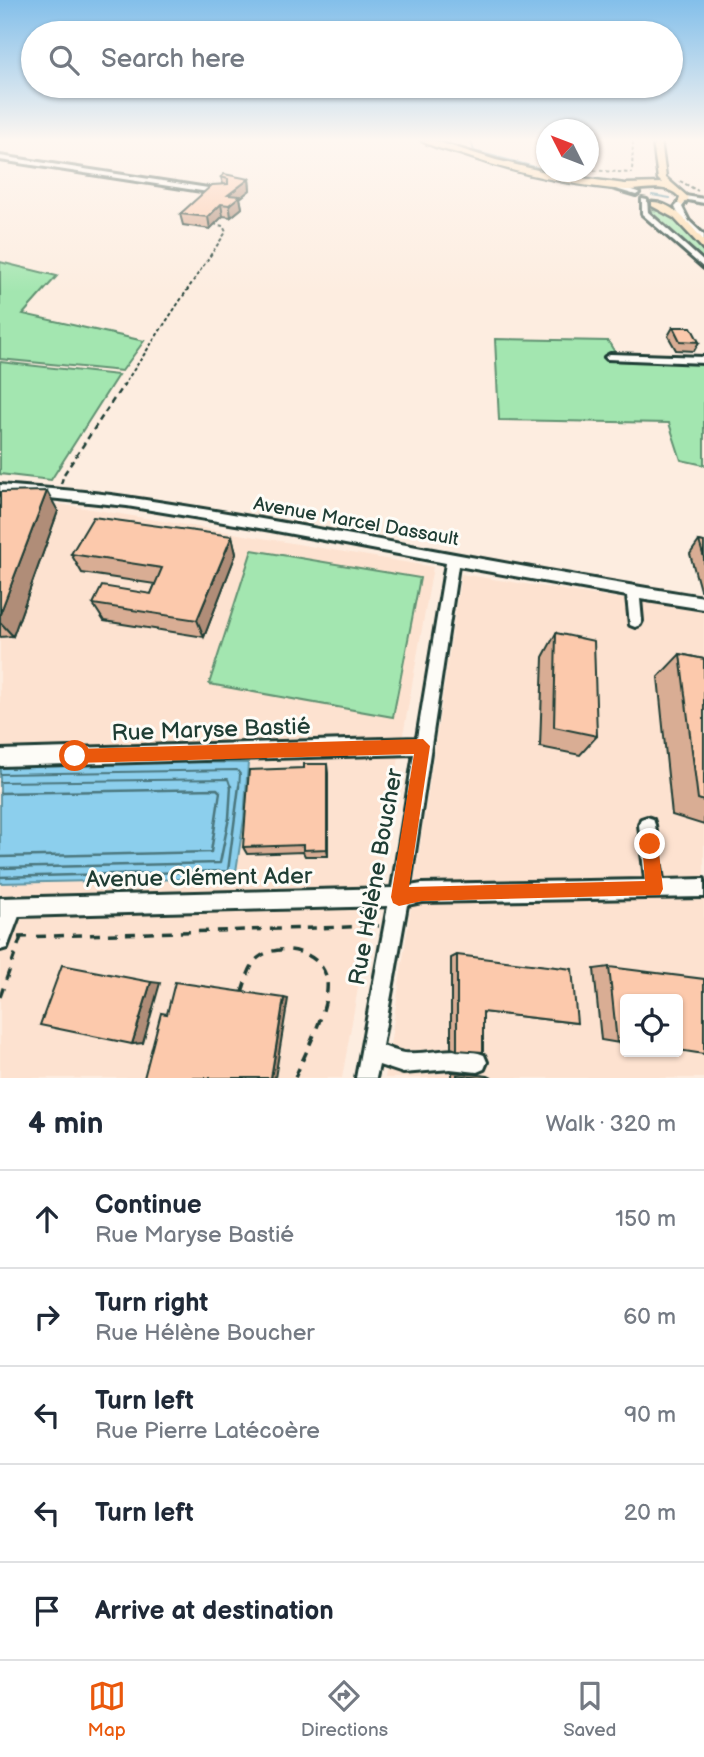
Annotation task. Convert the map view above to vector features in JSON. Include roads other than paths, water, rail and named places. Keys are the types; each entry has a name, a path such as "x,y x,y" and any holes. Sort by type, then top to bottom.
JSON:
{"main road":[{"path":"633,191 641,193 670,211 702,240"},
{"path":"641,193 647,191"},
{"path":"679,191 702,240"},
{"path":"655,204 684,201"}],"street":[{"path":"214,191 225,193"},
{"path":"641,193 644,214 704,266"},
{"path":"684,201 703,197"},
{"path":"610,357 704,360"},
{"name":"Avenue Marcel Dassault","path":"0,489 58,494 216,516 633,593 704,603"},
{"name":"Rue Hélène Boucher","path":"366,1078 399,897 453,559"},
{"path":"633,593 635,621"},
{"name":"Rue Maryse Bastié","path":"0,758 423,746"},
{"path":"647,825 654,889"},
{"name":"Avenue Clément Ader","path":"6,907 399,897 422,893 704,888"},
{"path":"6,907 12,938"},
{"path":"370,1052 403,1063 450,1059 477,1062"}],"water":[{"path":"248,763 244,819 235,878 0,883 0,767"}],"waterway":[{"path":"652,195 670,198"}]}
